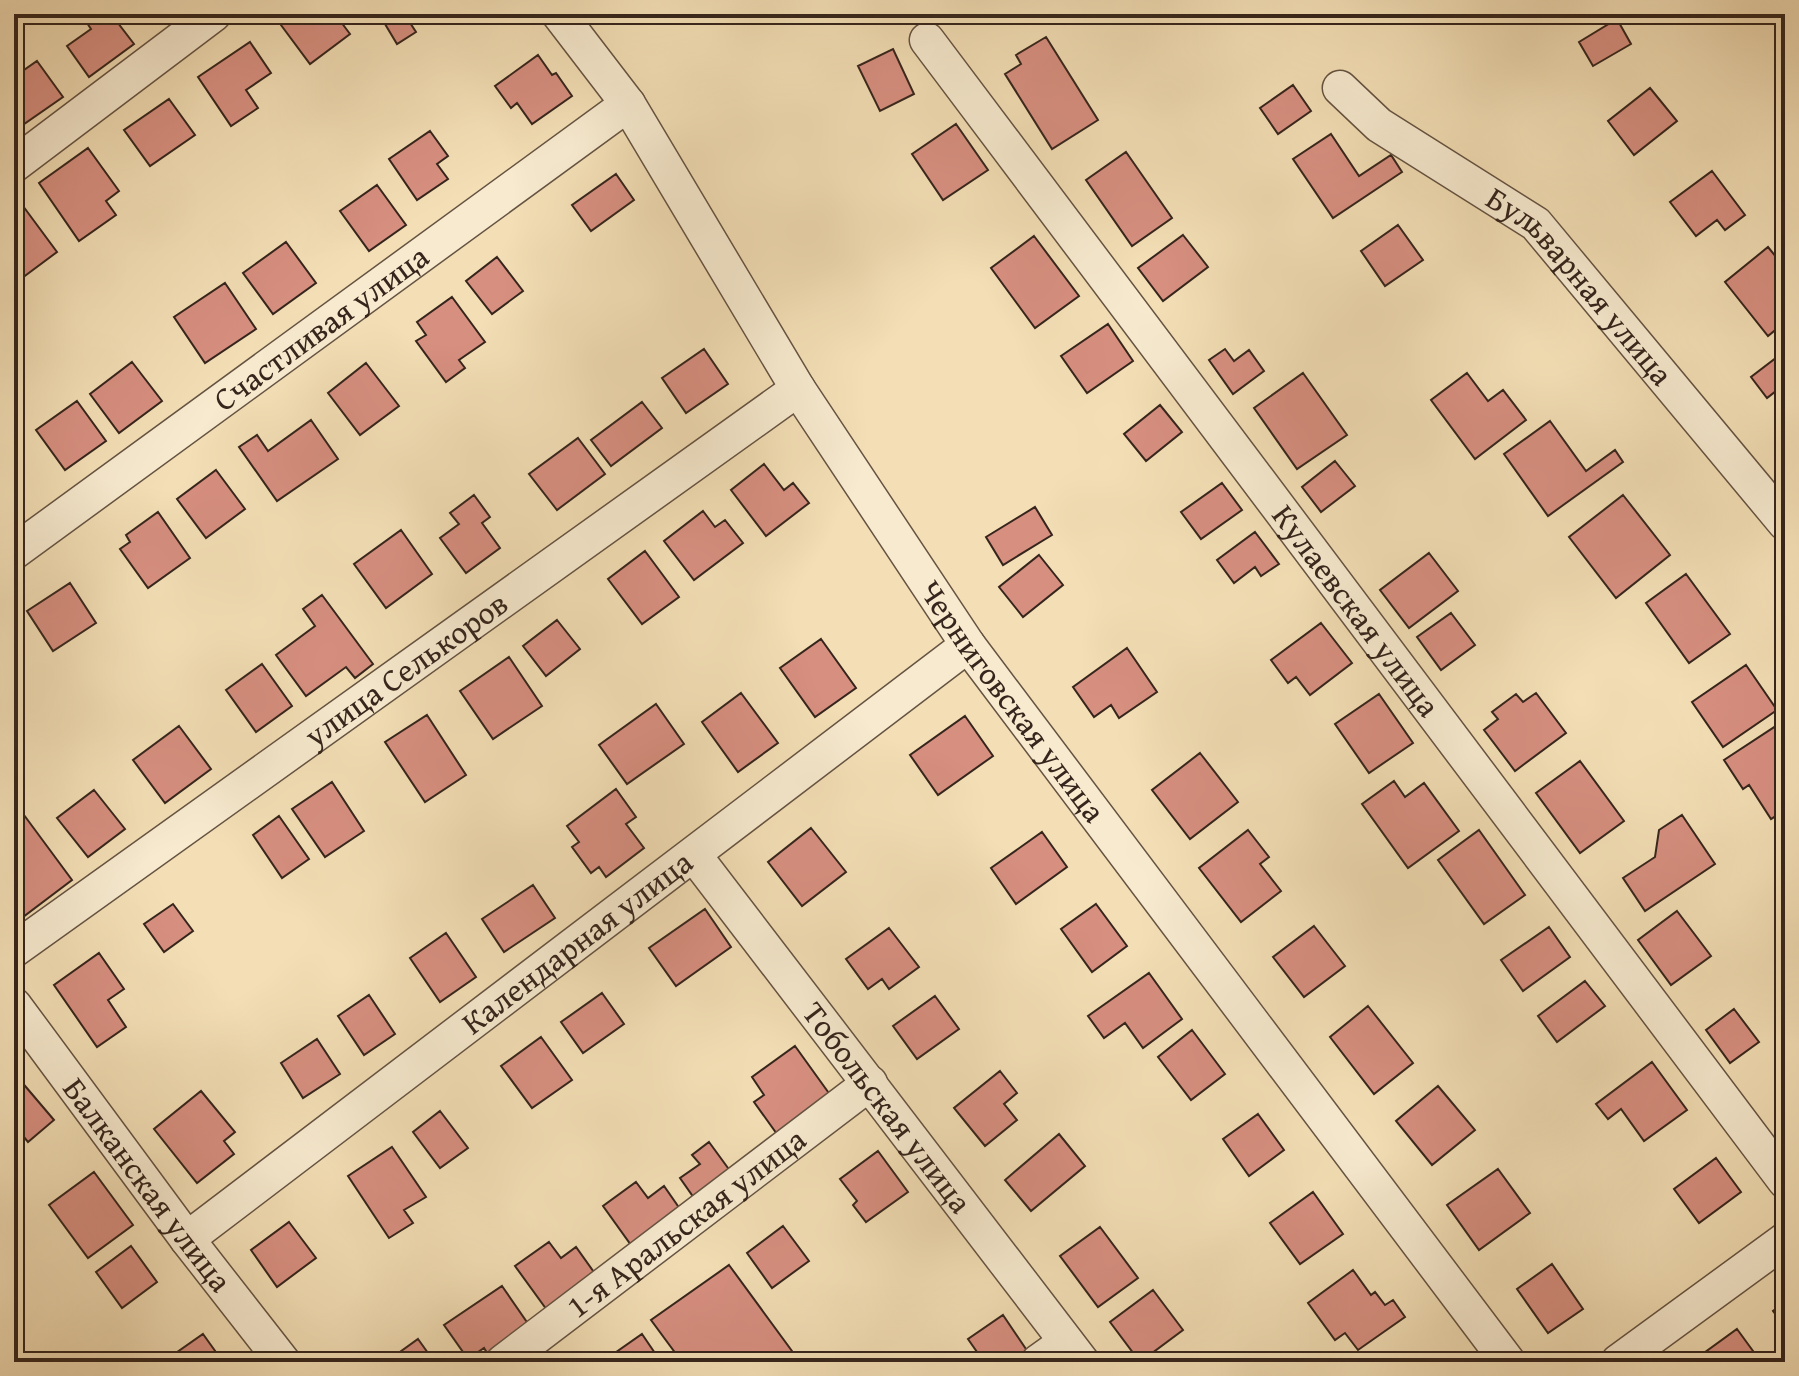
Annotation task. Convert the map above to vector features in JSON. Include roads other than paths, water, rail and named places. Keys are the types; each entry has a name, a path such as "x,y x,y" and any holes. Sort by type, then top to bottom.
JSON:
{"street":[{"path":"14,165 214,14"},
{"name":"Черниговская улица","path":"559,14 628,104 798,389 968,645 1508,1362"},
{"name":"Кулаевская улица","path":"927,40 1785,1181"},
{"name":"Бульварная улица","path":"1340,88 1379,125 1536,224 1785,523"},
{"name":"Счастливая улица","path":"14,552 628,104"},
{"name":"улица Селькоров","path":"14,950 798,389"},
{"name":"Календарная улица","path":"187,1239 968,645"},
{"name":"Тобольская улица","path":"694,855 1074,1352"},
{"name":"Балканская улица","path":"14,1005 187,1239 283,1362"},
{"name":"1-я Аральская улица","path":"503,1362 870,1083"},
{"path":"1618,1362 1785,1240"},
{"path":"1038,1362 1074,1352"}]}
